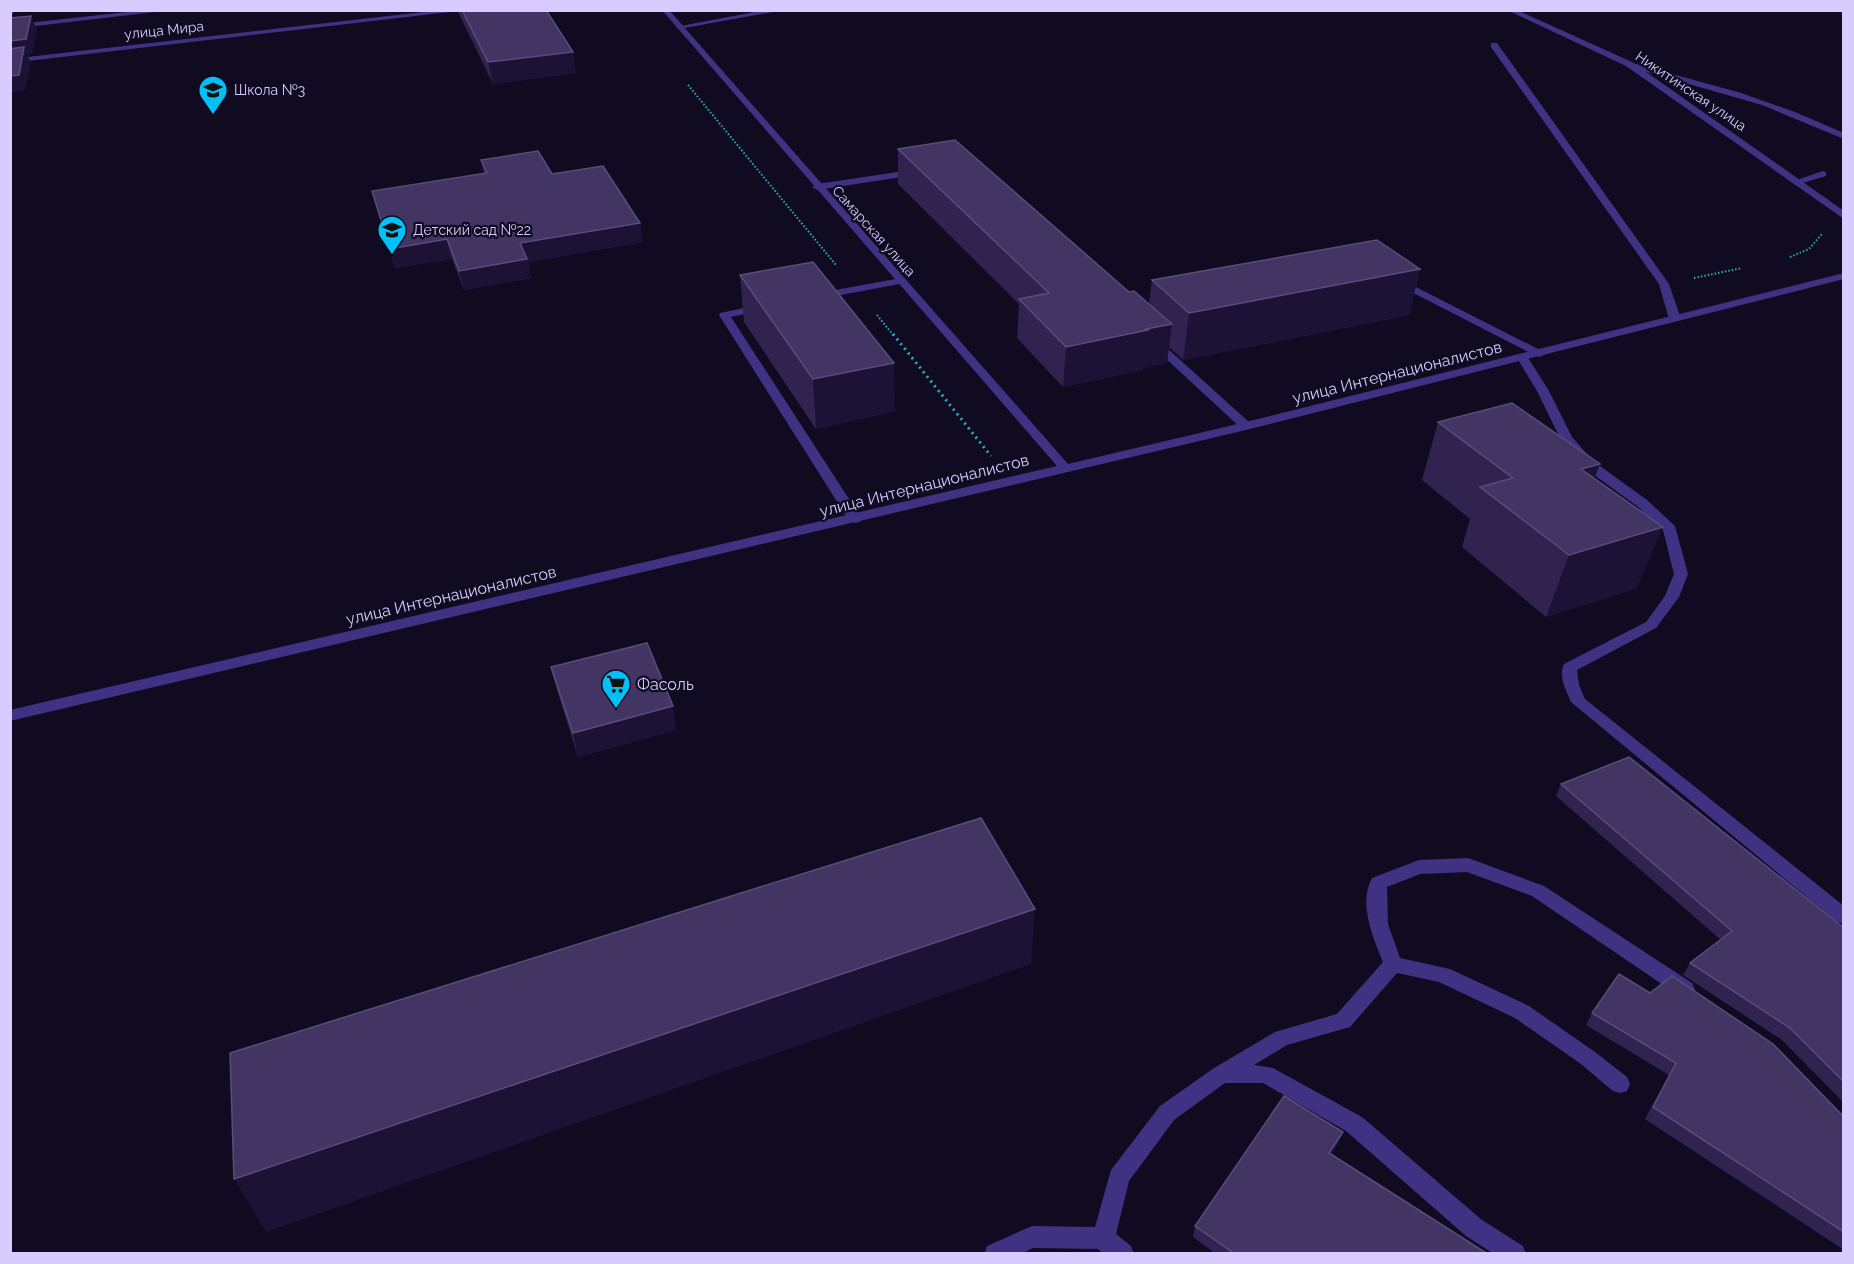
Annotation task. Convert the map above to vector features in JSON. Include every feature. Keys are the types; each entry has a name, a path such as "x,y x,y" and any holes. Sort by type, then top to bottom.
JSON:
{"street":[{"path":"10,16 12,10"},
{"path":"10,27 169,10"},
{"name":"улица Мира","path":"10,61 464,10"},
{"name":"Самарская улица","path":"665,10 817,187 1065,468"},
{"path":"679,27 781,10"},
{"name":"Никитинская улица","path":"1510,10 1585,42 1629,64 1844,216"},
{"path":"1494,45 1664,284 1675,319"},
{"path":"1629,64 1718,86 1803,117 1844,137"},
{"path":"817,187 927,171"},
{"path":"1796,182 1823,174"},
{"path":"1382,273 1540,354"},
{"name":"улица Интернационалистов","path":"10,716 1246,426 1844,276"},
{"path":"801,300 901,281"},
{"path":"779,304 724,315 855,519"},
{"path":"1140,329 1246,426"},
{"path":"1523,358 1543,391 1566,438 1588,464 1642,503 1670,529 1681,574 1672,597 1651,625 1569,668 1571,685 1579,702 1844,917"},
{"path":"1392,964 1380,933 1375,903 1378,883 1419,867 1468,865 1538,891 1696,997"},
{"path":"1102,1239 1119,1177 1167,1113 1221,1074 1282,1038 1343,1021 1392,964"},
{"path":"1392,964 1443,975 1522,1012 1588,1058 1620,1084"},
{"path":"1221,1074 1266,1074 1354,1124 1474,1228 1515,1254"},
{"path":"995,1254 1032,1237 1102,1239 1123,1254"}],"path":[{"path":"1664,284 1750,267"}],"building":[{"path":"462,10 546,10 573,52 488,62"},
{"path":"31,16 26,39 10,41 10,18"},
{"path":"24,47 19,75 10,76 10,49"},
{"path":"955,140 1129,292 1134,291 1172,324 1066,347 1019,299 1049,293 898,149"},
{"path":"538,151 552,174 603,166 640,223 520,243 527,259 459,271 447,239 390,249 372,191 487,173 481,160"},
{"path":"1377,240 1420,269 1189,313 1152,280"},
{"path":"813,262 894,363 813,379 740,275"},
{"path":"1512,403 1600,464 1581,469 1663,527 1569,555 1480,487 1513,478 1438,422"},
{"name":"Фасоль","path":"647,643 673,706 573,733 551,667"},
{"path":"1629,757 1844,928 1844,1082 1790,1028 1690,963 1732,931 1561,784"},
{"path":"981,818 1035,909 234,1179 230,1053"},
{"path":"1619,974 1650,993 1672,976 1773,1044 1844,1117 1844,1232 1653,1107 1676,1063 1592,1013"},
{"path":"1284,1096 1343,1132 1329,1153 1488,1254 1235,1254 1195,1226"}],"place":[{"name":"Школа №3","path":"213,116"},
{"name":"Детский сад №22","path":"392,256"},
{"name":"Фасоль","path":"616,710"}]}
